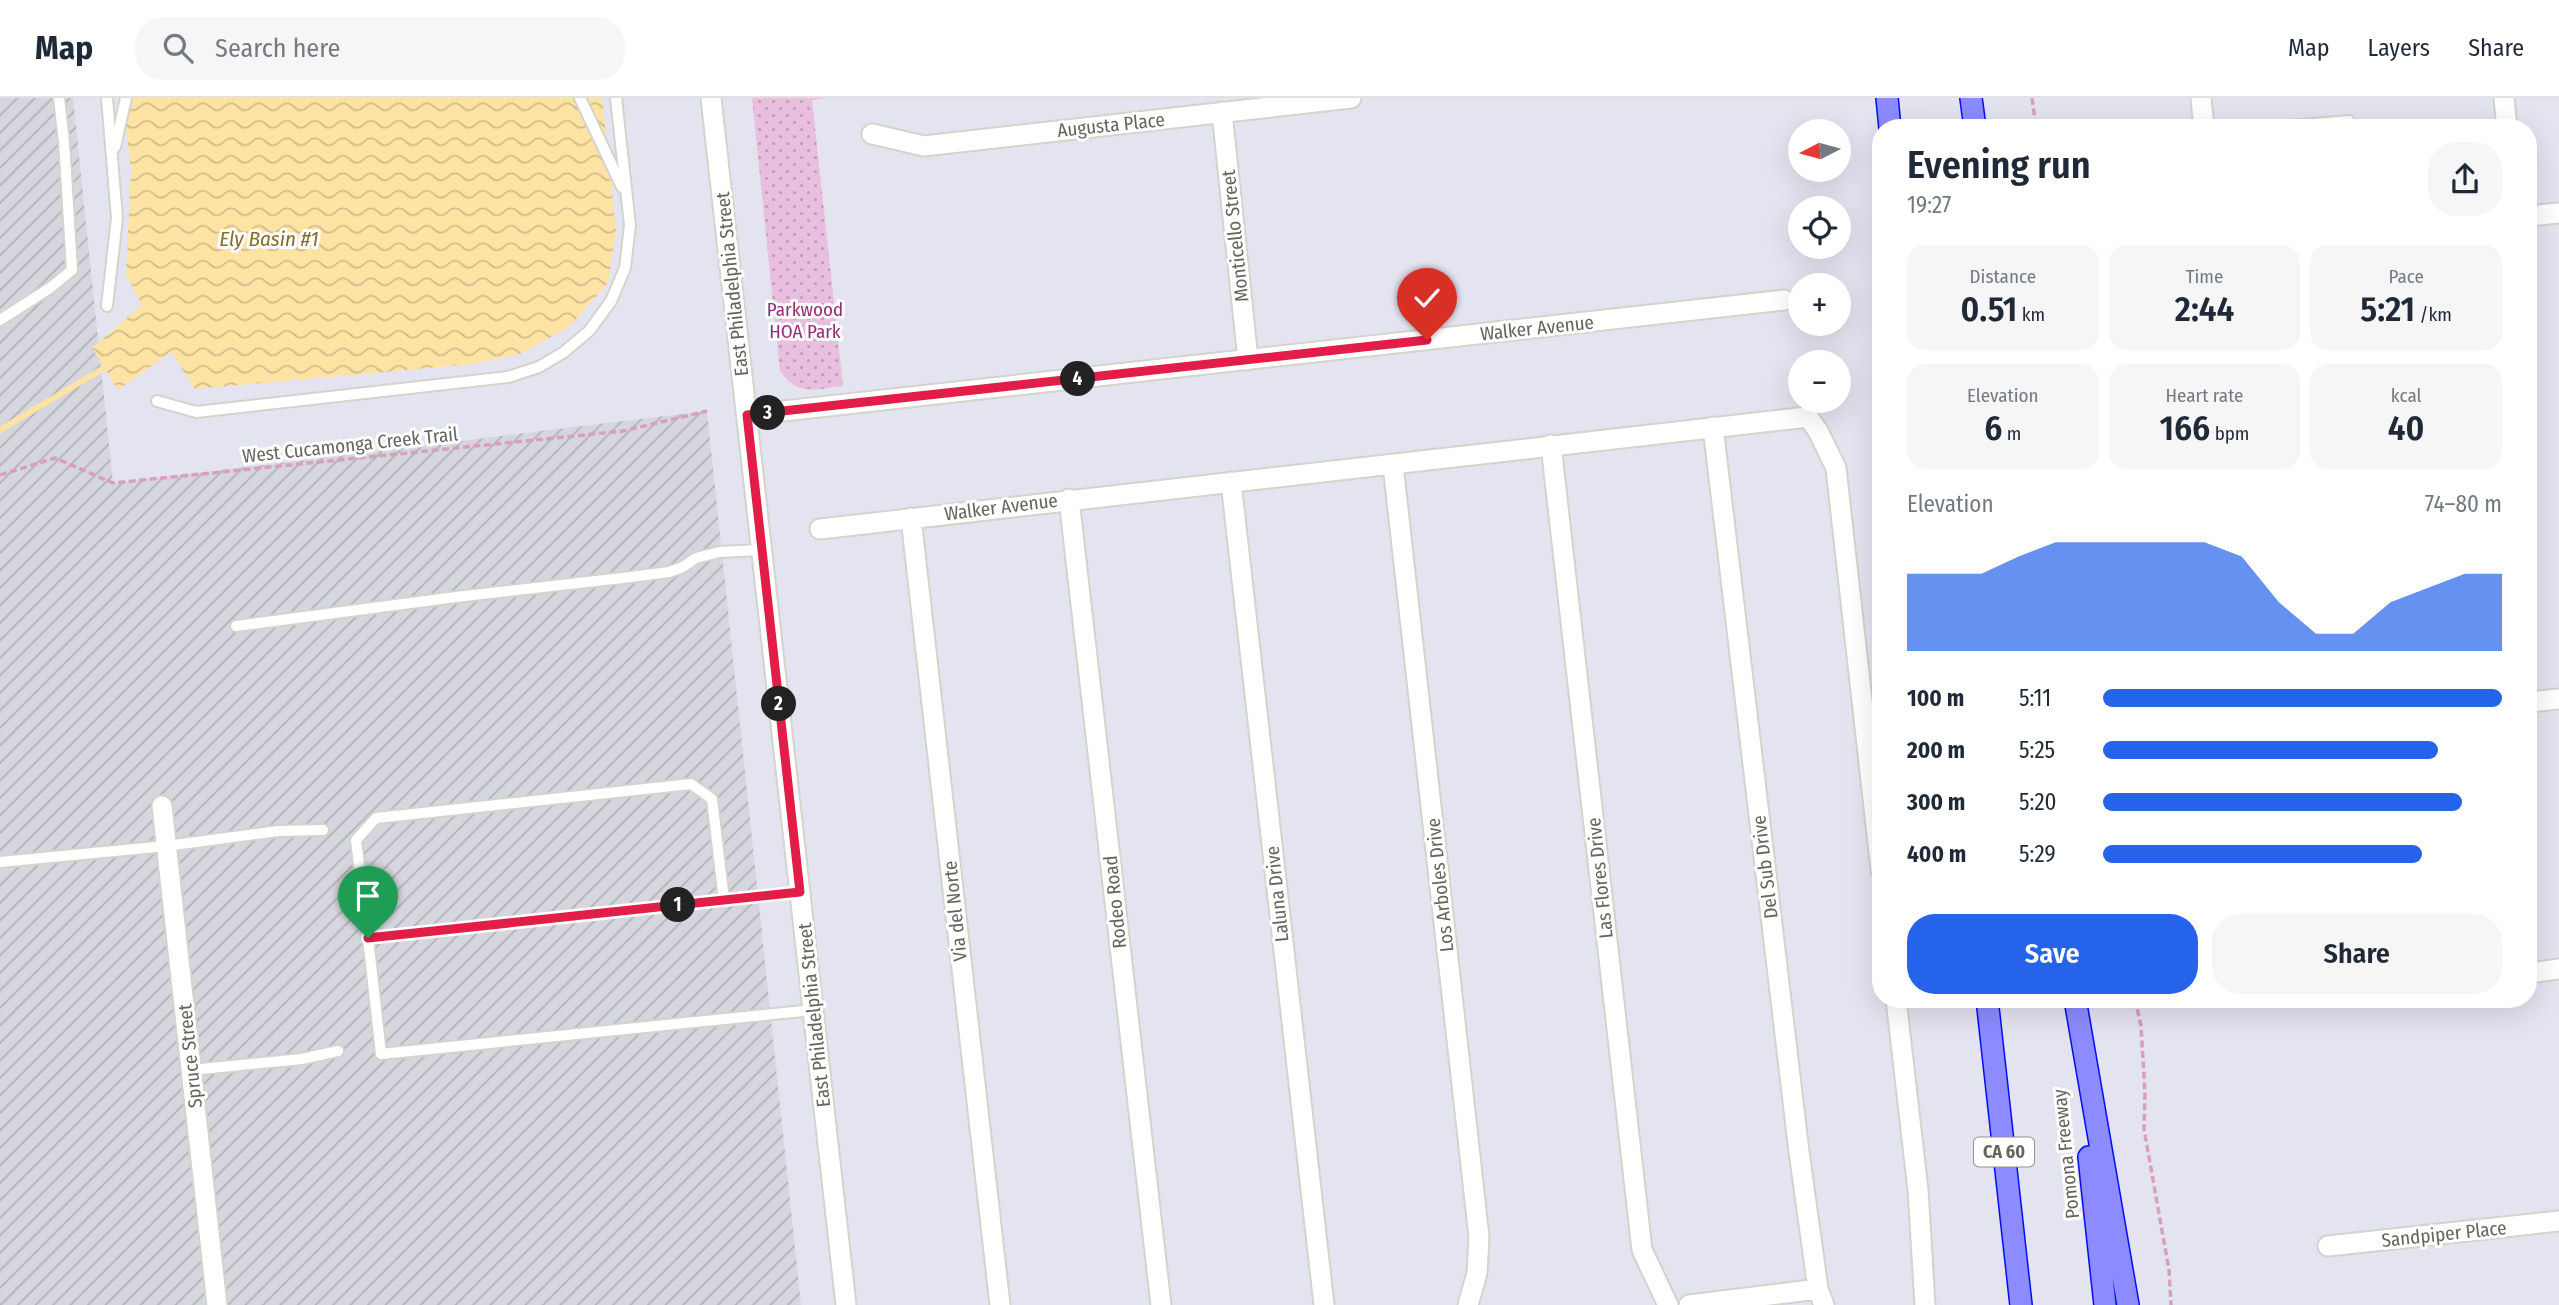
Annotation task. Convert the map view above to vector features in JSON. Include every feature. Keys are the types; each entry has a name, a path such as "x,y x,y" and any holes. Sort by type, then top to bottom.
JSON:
{"highway":[{"path":"1887,98 1889,119"},
{"path":"1971,98 1974,119"},
{"name":"CA 60","path":"1988,1008 2021,1305"},
{"name":"Pomona Freeway","path":"2075,1008 2105,1305"},
{"path":"2076,1008 2128,1305"}],"street":[{"name":"East Philadelphia Street","path":"711,98 846,1305"},
{"name":"Augusta Place","path":"872,134 924,146 1351,98"},
{"path":"2201,98 2203,119"},
{"path":"2504,98 2506,119"},
{"name":"Monticello Street","path":"1222,112 1248,360"},
{"path":"2537,215 2559,213"},
{"name":"Walker Avenue","path":"747,415 1784,300"},
{"name":"Walker Avenue","path":"820,528 1808,417 1836,468 1872,790"},
{"name":"Del Sub Drive","path":"1713,427 1799,1152 1821,1297"},
{"name":"Las Flores Drive","path":"1551,445 1642,1250 1668,1305"},
{"name":"Los Arboles Drive","path":"1393,465 1479,1237 1477,1273 1468,1305"},
{"name":"Laluna Drive","path":"1231,482 1324,1305"},
{"name":"Rodeo Road","path":"1069,499 1161,1305"},
{"name":"Via del Norte","path":"911,518 1000,1305"},
{"path":"2537,701 2559,699"},
{"name":"Spruce Street","path":"162,806 217,1305"},
{"path":"2537,972 2559,969"},
{"path":"1897,1008 1918,1190 1925,1305"},
{"name":"Sandpiper Place","path":"2328,1246 2559,1221"},
{"path":"1689,1305 1821,1297"}],"lane":[{"path":"0,320 50,288 72,270 59,98"},
{"path":"107,98 117,218 107,306"},
{"path":"113,157 126,98"},
{"path":"580,98 627,197"},
{"path":"157,401 197,412 508,377 538,367 564,352 589,331 611,301 625,268 630,225 616,98"},
{"path":"236,626 644,576 669,572 696,558 719,552 761,550"},
{"path":"724,900 712,799 691,784 376,818 356,840 381,1054 813,1010"},
{"path":"0,862 166,846 278,831 323,830"},
{"path":"368,938 800,892"},
{"path":"191,1070 302,1059 338,1051"}],"path":[{"path":"2032,98 2035,119"},
{"name":"West Cucamonga Creek Trail","path":"0,475 55,458 113,483 623,431 708,411"},
{"path":"2137,1008 2142,1039 2144,1129 2169,1270 2171,1305"}],"shaded area":[{"path":"0,98 73,98 113,483 707,411 801,1305 0,1305"}],"green space":[{"name":"Parkwood HOA Park","path":"752,98 825,98 812,100 843,386 801,388 780,371"}],"water":[{"name":"Ely Basin #1","path":"122,98 602,98 616,230 608,283 569,327 522,353 472,364 195,389 171,352 118,390 92,348 142,305 126,275 131,169"}],"waterway":[{"path":"0,430 104,368"}],"route":[{"path":"368,938 800,892 747,415 1427,340"}]}
